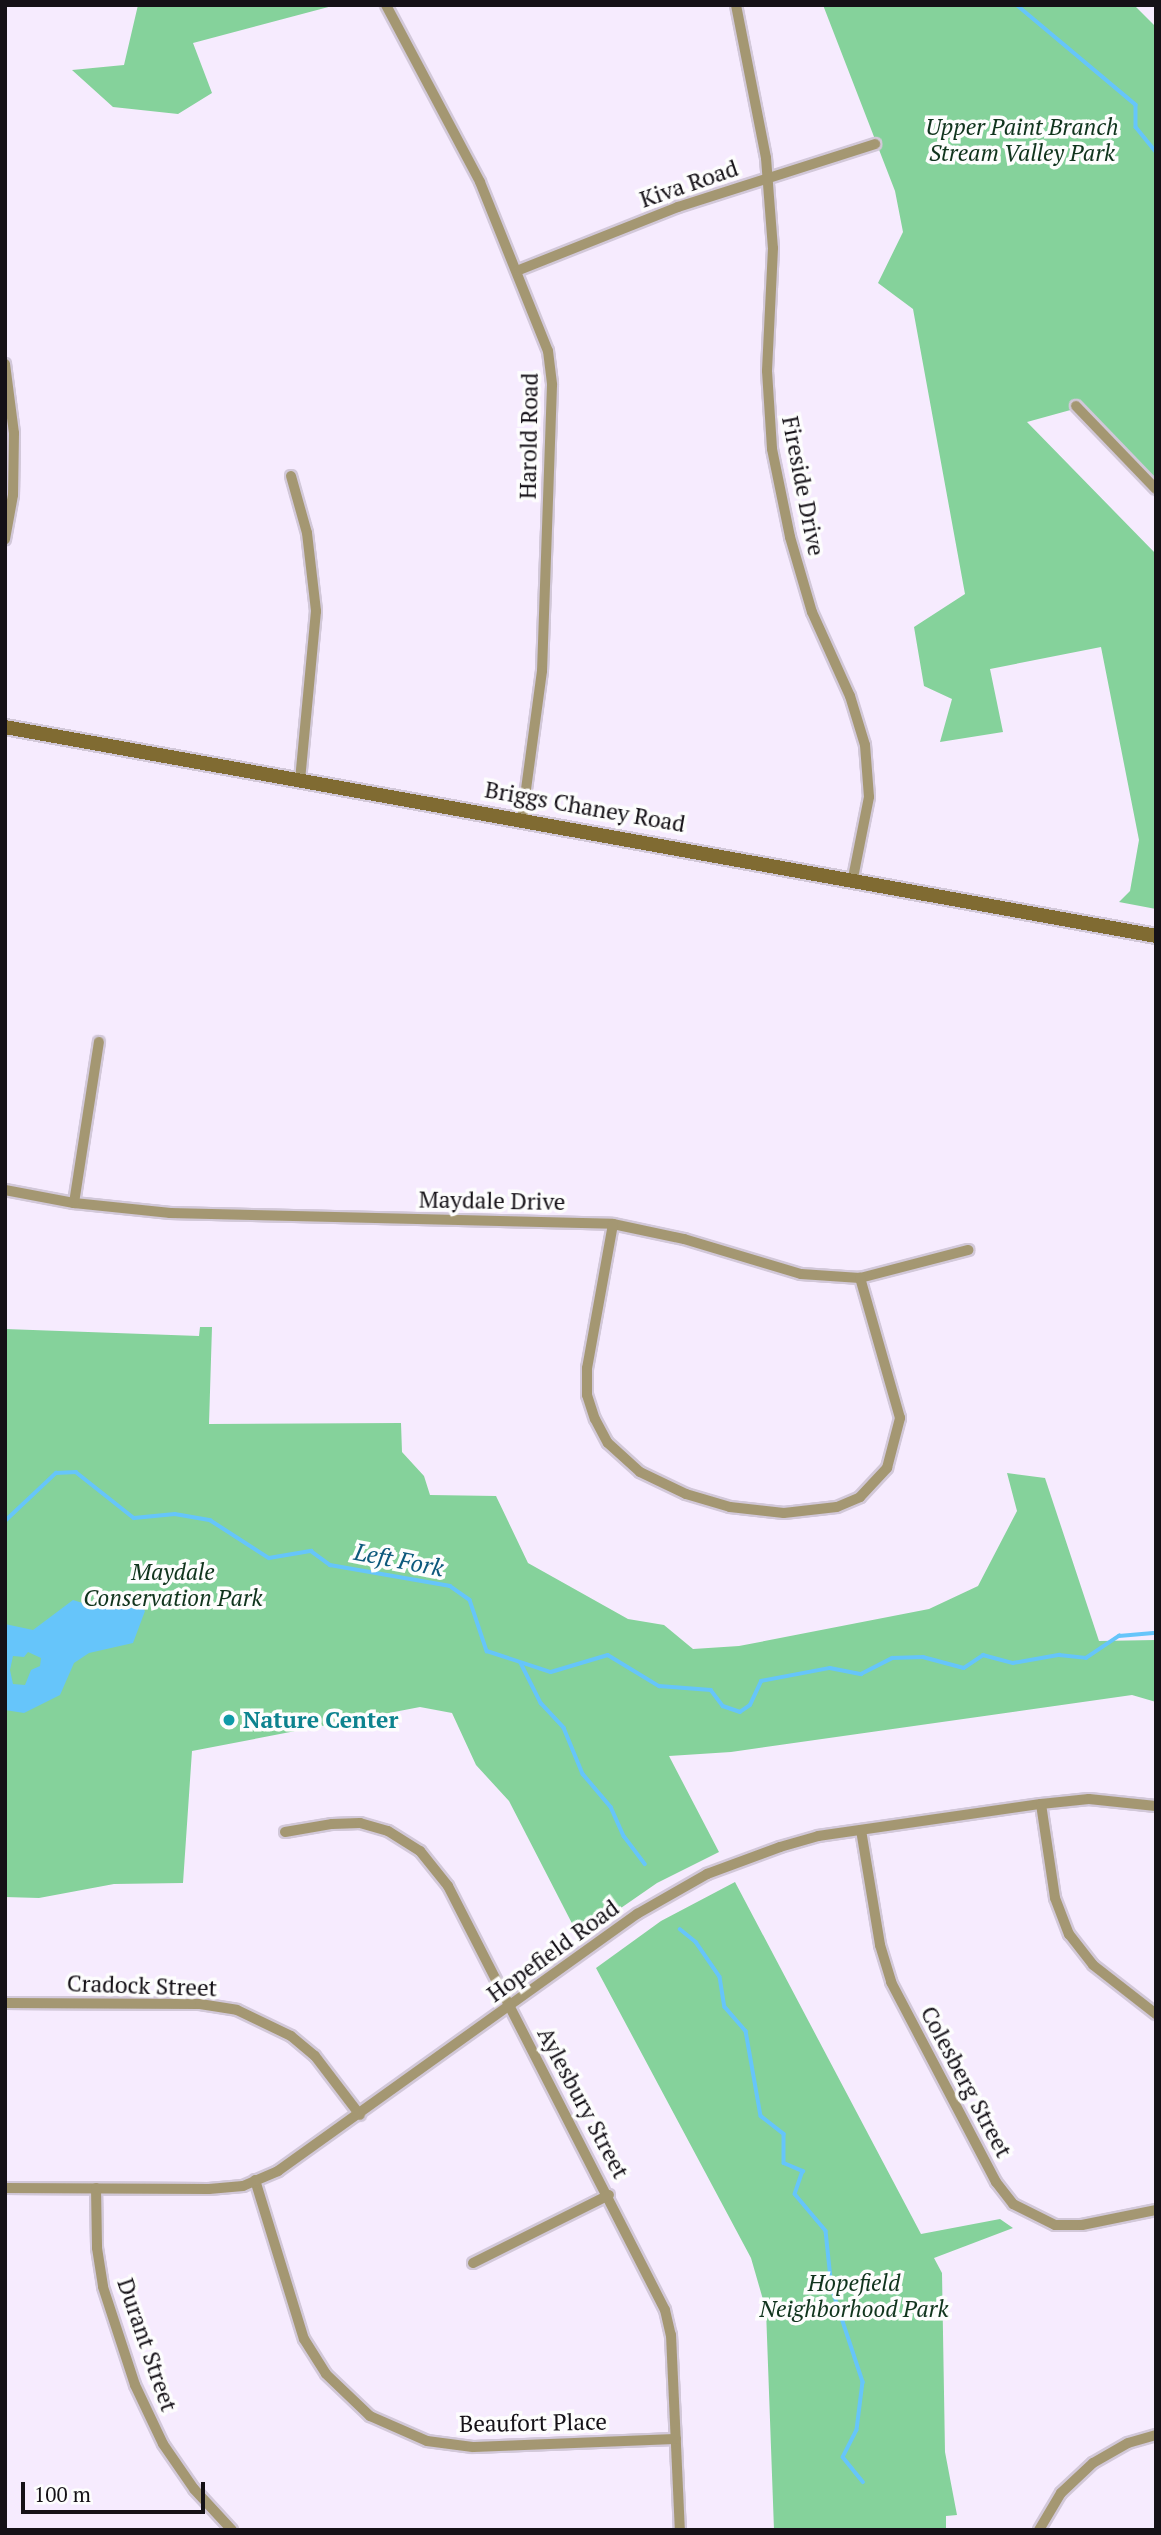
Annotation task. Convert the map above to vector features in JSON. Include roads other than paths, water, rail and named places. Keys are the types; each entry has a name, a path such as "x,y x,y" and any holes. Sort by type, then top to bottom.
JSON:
{"main road":[{"name":"Briggs Chaney Road","path":"5,727 853,878 1156,936"}],"street":[{"name":"Harold Road","path":"386,5 481,182 519,270 548,351 552,385 542,671 522,818"},
{"name":"Fireside Drive","path":"736,5 768,178 773,248 766,371 772,449 790,537 812,612 850,696 866,745 869,797 853,878"},
{"name":"Kiva Road","path":"519,270 678,206 875,144"},
{"path":"5,364 14,433 13,495 5,538"},
{"path":"1076,406 1156,489"},
{"path":"291,476 307,533 316,611 300,779"},
{"path":"74,1203 99,1042"},
{"name":"Maydale Drive","path":"5,1190 74,1203 170,1213 614,1224 684,1239 801,1274 860,1278 968,1250"},
{"path":"614,1224 586,1368 595,1419 608,1443 640,1472 686,1494 730,1507 784,1513 837,1507 860,1497 887,1468 900,1418 860,1278"},
{"name":"Hopefield Road","path":"5,2188 209,2189 255,2180 278,2171 360,2115 637,1914 707,1874 780,1846 861,1830 1041,1804 1089,1800 1156,1805"},
{"path":"1041,1804 1055,1898 1069,1934 1093,1965 1156,2014"},
{"name":"Aylesbury Street","path":"285,1832 360,1824 388,1831 420,1851 448,1886 609,2195 665,2310 676,2439 680,2530"},
{"name":"Colesberg Street","path":"861,1830 880,1945 891,1982 996,2182 1013,2204 1055,2224 1082,2225 1156,2210"},
{"name":"Cradock Street","path":"5,2003 200,2004 237,2010 291,2036 315,2056 360,2115"},
{"name":"Beaufort Place","path":"255,2180 304,2339 326,2374 370,2416 427,2441 473,2447 676,2439"},
{"name":"Durant Street","path":"96,2188 97,2248 103,2287 135,2385 163,2444 194,2489 232,2530"},
{"path":"473,2263 609,2195"},
{"path":"1039,2530 1060,2493 1093,2463 1128,2443 1156,2435"}],"water":[{"path":"118,1593 134,1598 145,1611 133,1643 89,1653 74,1663 60,1695 24,1713 5,1710 5,1624 33,1630 73,1600 89,1605","holes":["28,1652 41,1658 40,1666 31,1670 25,1685 13,1684 10,1670 13,1656 24,1657"]}],"waterway":[{"path":"1017,5 1136,105 1136,127 1156,152"},
{"name":"Left Fork","path":"5,1521 56,1473 76,1472 134,1518 175,1514 210,1520 269,1558 311,1551 330,1565 450,1586 470,1600 487,1651 551,1672 608,1655 659,1686 711,1690 723,1706 740,1712 750,1705 761,1681 830,1668 861,1674 892,1658 923,1657 964,1668 983,1655 1013,1663 1059,1655 1086,1658 1119,1636 1156,1633"},
{"path":"521,1663 541,1703 564,1728 583,1774 611,1807 624,1836 645,1864"},
{"path":"680,1929 696,1942 720,1977 725,2007 746,2031 761,2116 784,2134 784,2163 803,2171 795,2194 826,2231 832,2288 863,2382 857,2430 843,2457 863,2482"}],"place":[{"name":"Nature Center","path":"229,1720"}],"park label":[{"name":"Upper Paint Branch Stream Valley Park","path":"1022,140"},
{"name":"Maydale Conservation Park","path":"173,1585"},
{"name":"Hopefield Neighborhood Park","path":"854,2296"}]}
